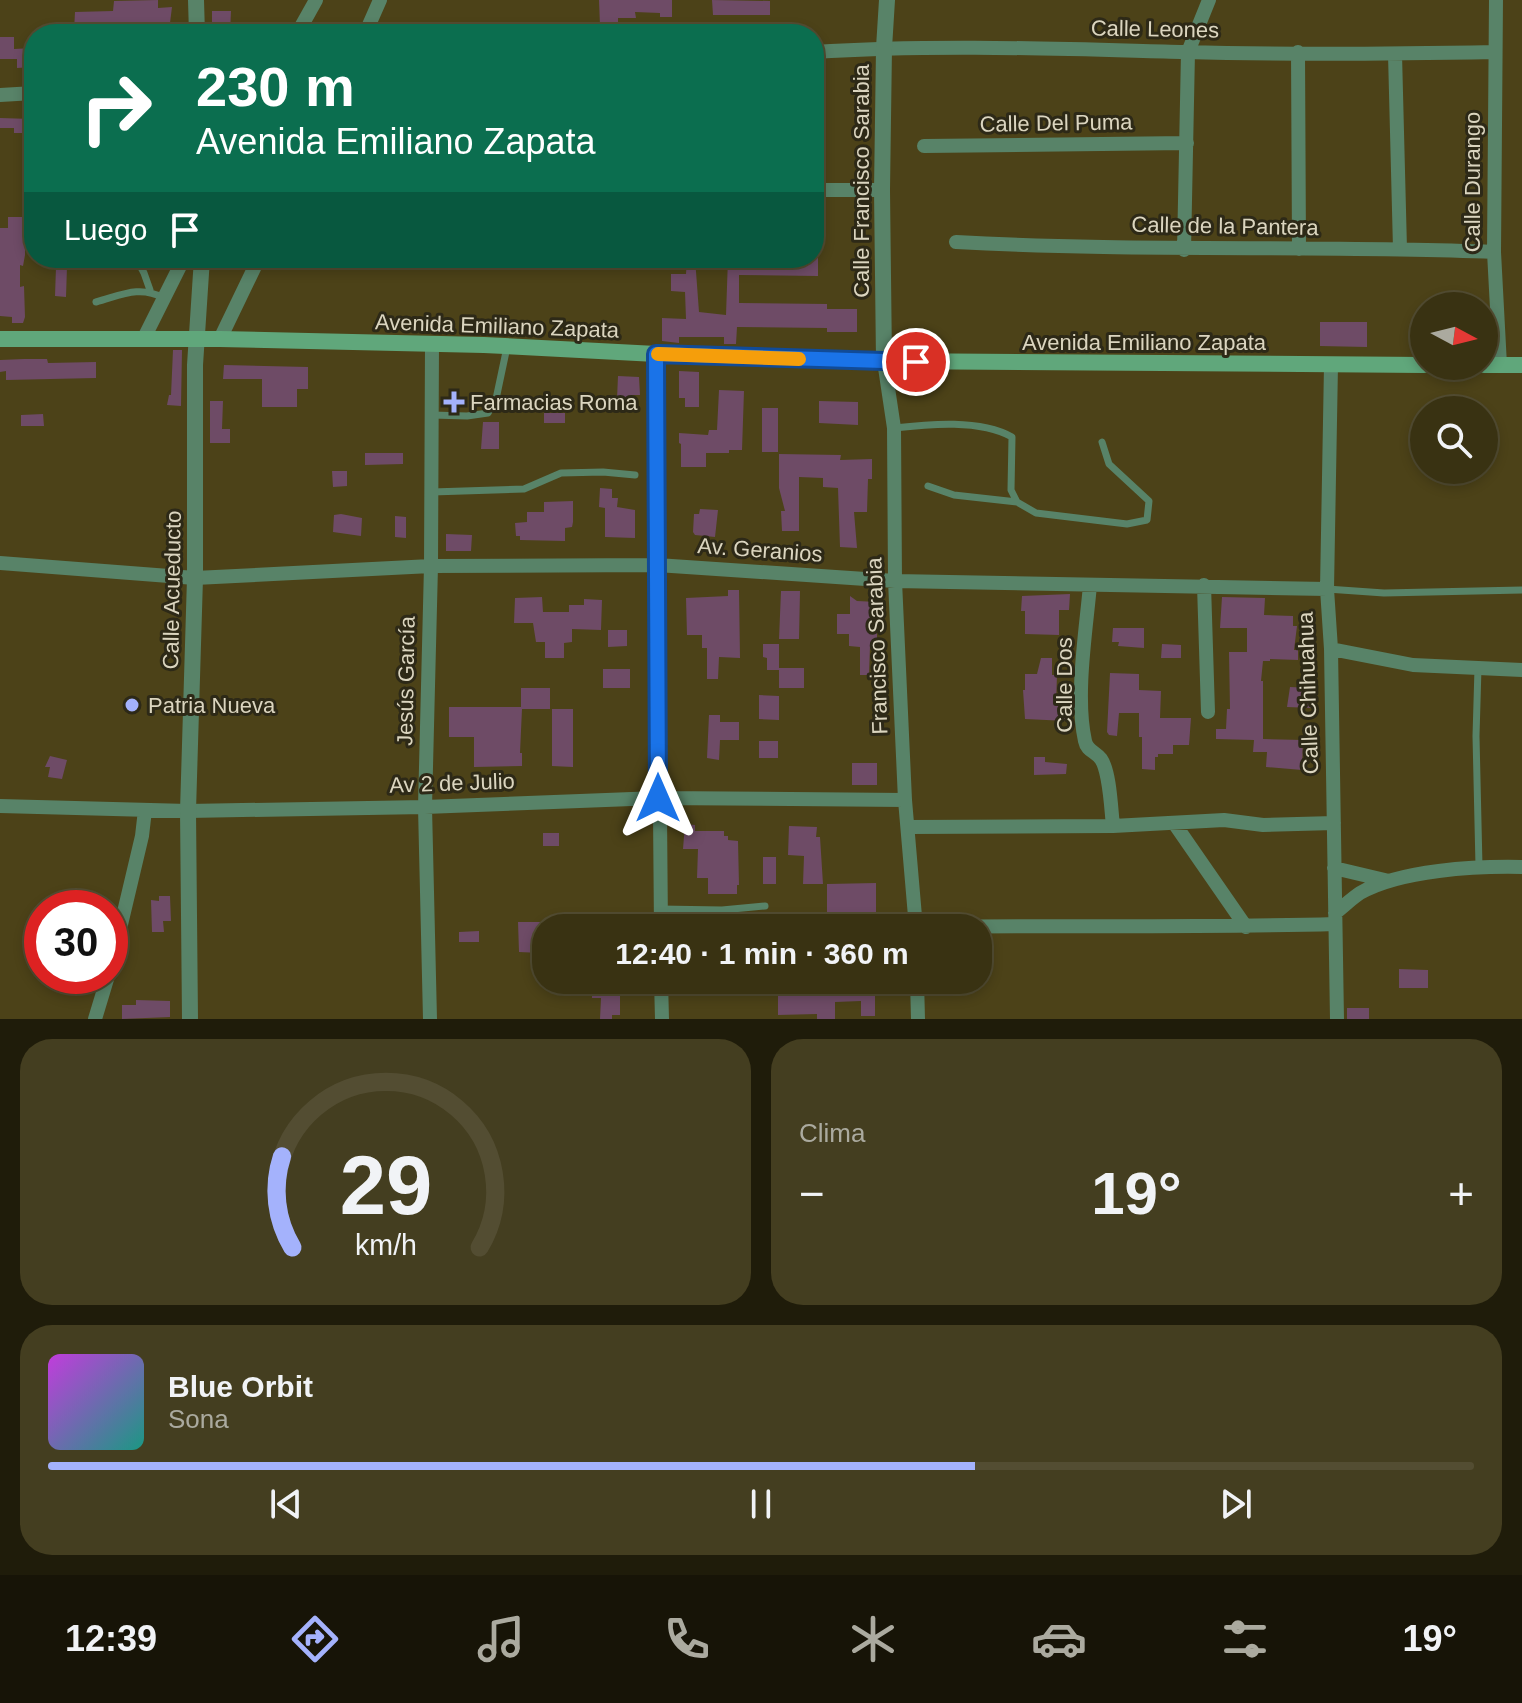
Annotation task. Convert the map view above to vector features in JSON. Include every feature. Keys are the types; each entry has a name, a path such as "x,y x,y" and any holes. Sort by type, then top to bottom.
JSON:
{"main road":[{"name":"Avenida Emiliano Zapata","path":"0,339 220,339 432,344 884,361 1410,365"},
{"path":"1498,365 1522,365"}],"street":[{"path":"196,0 197,24"},
{"path":"303,24 316,0"},
{"path":"369,24 380,0"},
{"path":"1184,250 1188,52 1209,0"},
{"name":"Calle Durango","path":"1493,292 1496,0"},
{"name":"Calle Francisco Sarabia","path":"884,361 882,190 884,48 889,3"},
{"name":"Calle Leones","path":"824,51 993,46 1188,52 1495,52"},
{"path":"1298,52 1299,249"},
{"path":"1395,54 1400,249"},
{"path":"0,95 24,94"},
{"name":"Calle Del Puma","path":"924,146 1187,143"},
{"path":"824,190 882,190"},
{"name":"Calle de la Pantera","path":"956,242 1184,250 1494,252"},
{"path":"143,340 179,268"},
{"name":"Calle Acueducto","path":"190,1019 188,811 195,578 197,340 201,268"},
{"path":"220,339 254,268"},
{"name":"Jesús García","path":"430,1019 425,807 432,344"},
{"path":"656,354 660,914"},
{"name":"Francisco Sarabia","path":"884,361 894,428 895,581 905,800 915,914"},
{"name":"Calle Chihuahua","path":"1331,365 1327,589 1331,649 1337,1019"},
{"name":"Av. Geranios","path":"0,563 195,578 431,566 657,565 895,581 1327,589"},
{"name":"Calle Dos","path":"1090,585 1082,680 1084,738 1087,748 1101,759 1113,826"},
{"path":"1204,585 1208,712"},
{"path":"1331,649 1413,665 1522,670"},
{"name":"Av 2 de Julio","path":"0,806 188,811 425,807 658,798 905,800"},
{"path":"128,895 145,810"},
{"path":"909,827 1113,826 1224,820 1263,825 1334,823"},
{"path":"1174,823 1246,927"},
{"path":"992,926 1080,924 1246,927 1335,919 1359,894 1389,881 1479,866 1522,867"},
{"path":"1334,868 1389,881"},
{"path":"95,1019 103,994"},
{"path":"661,994 662,1019"},
{"path":"917,994 916,1017 933,1019"}],"lane":[{"path":"140,268 150,290"},
{"path":"96,302 140,290 150,290 164,298"},
{"path":"432,415 488,413 496,399 507,346"},
{"path":"894,428 940,423 1001,431 1012,437 1011,490 1017,502"},
{"path":"928,486 954,495 995,502 1017,502 1036,513 1127,524 1147,520 1149,501 1109,464 1102,442"},
{"path":"432,492 524,489 561,473 635,475"},
{"path":"1327,589 1384,593 1522,590"},
{"path":"1478,668 1479,866"},
{"path":"660,909 722,910 765,906"}],"building":[{"path":"158,0 158,8 172,7 170,24 74,24 75,12 113,11 114,1"},
{"path":"599,0 672,0 672,17 635,12 636,18 618,18 618,24 600,24"},
{"path":"712,0 770,1 770,15 713,15"},
{"path":"212,11 231,11 230,24 212,24"},
{"path":"0,37 14,37 14,49 24,48 24,68 17,68 17,59 0,59"},
{"path":"0,118 24,119 24,133 14,133 14,128 0,128"},
{"path":"8,217 24,217 24,260 23,266 20,265 20,287 24,286 23,323 12,323 12,317 0,316 0,228 8,228"},
{"path":"56,268 67,268 66,297 55,296"},
{"path":"686,268 696,268 699,312 726,315 728,268 818,268 818,276 739,275 739,303 827,304 827,309 857,309 857,332 827,332 827,328 737,327 736,344 724,344 724,337 679,337 679,343 662,341 662,318 686,319 685,292 671,291 671,274 686,274"},
{"path":"1320,322 1367,322 1367,347 1320,346"},
{"path":"173,350 182,350 181,406 167,405 171,395"},
{"path":"47,359 48,363 96,362 96,378 6,380 6,371 0,372 0,360"},
{"path":"224,365 308,367 308,389 297,389 297,407 262,407 262,379 223,379"},
{"path":"679,371 699,372 699,407 685,407 685,398 679,398"},
{"path":"618,376 639,377 640,395 617,399"},
{"path":"719,390 744,391 742,450 706,453 706,467 681,467 679,433 708,435 709,430 717,430"},
{"path":"210,401 223,401 222,429 230,429 230,443 210,443"},
{"path":"819,401 858,402 858,425 819,423"},
{"path":"762,408 778,408 778,452 762,452"},
{"path":"544,413 565,413 565,423 544,423"},
{"path":"43,414 44,426 21,426 21,415"},
{"path":"483,422 499,422 499,449 481,449"},
{"path":"365,453 403,453 403,464 365,465"},
{"path":"779,454 841,455 840,460 872,459 867,512 854,512 857,548 840,547 838,488 823,487 823,478 799,477 799,531 782,531 781,511 785,511 779,488"},
{"path":"332,471 347,471 347,486 333,487"},
{"path":"600,488 612,489 612,498 618,498 617,507 635,510 635,538 605,537 605,508 599,507"},
{"path":"573,501 572,527 565,528 565,541 520,540 520,536 516,536 515,523 527,522 527,512 544,512 544,502"},
{"path":"700,509 718,510 715,537 695,535 693,532 694,514 699,514"},
{"path":"334,515 362,518 361,536 333,532"},
{"path":"395,516 406,517 406,538 395,537"},
{"path":"446,534 472,535 471,551 446,551"},
{"path":"728,590 739,590 740,658 719,657 718,679 707,679 707,648 702,648 702,635 687,635 686,598 728,596"},
{"path":"781,591 800,591 799,639 779,639"},
{"path":"1070,594 1069,610 1059,610 1059,635 1025,634 1022,596"},
{"path":"850,596 857,601 877,602 877,646 870,646 869,675 860,675 860,647 849,646 849,634 837,634 837,614 850,614"},
{"path":"542,597 543,612 569,612 569,605 584,605 584,599 602,600 601,630 572,629 572,642 564,643 564,658 545,658 545,642 536,642 533,623 514,623 515,598"},
{"path":"1222,597 1265,598 1264,615 1293,616 1293,626 1297,626 1294,650 1298,650 1298,660 1263,661 1263,739 1303,740 1302,770 1266,767 1267,752 1253,752 1254,740 1216,739 1216,729 1226,729 1227,709 1230,709 1229,652 1247,652 1247,628 1220,628"},
{"path":"1113,628 1144,628 1144,648 1118,646 1119,642 1112,642"},
{"path":"608,630 627,630 627,646 608,647"},
{"path":"763,644 779,644 779,670 767,670"},
{"path":"1162,644 1181,645 1181,658 1161,658"},
{"path":"1041,658 1052,658 1052,675 1057,675 1056,705 1068,706 1067,721 1025,719 1025,674 1037,674"},
{"path":"779,668 804,668 804,688 779,688"},
{"path":"603,669 630,669 630,688 603,688"},
{"path":"1110,673 1139,674 1139,690 1161,691 1160,718 1191,718 1189,745 1173,745 1173,754 1158,754 1155,770 1142,769 1139,713 1119,713 1117,736 1107,732"},
{"path":"1290,687 1311,688 1311,708 1287,707"},
{"path":"521,688 550,688 550,709 522,709 522,766 474,767 474,737 449,737 449,707 521,707"},
{"path":"759,695 779,696 779,720 759,719"},
{"path":"552,709 573,709 573,767 552,766"},
{"path":"709,715 720,715 720,722 739,722 739,740 720,740 719,760 707,758"},
{"path":"759,741 778,741 778,758 759,758"},
{"path":"50,756 67,760 62,779 48,777 50,767 45,767"},
{"path":"1034,757 1045,757 1045,762 1067,764 1066,774 1034,775"},
{"path":"852,763 877,763 877,785 852,785"},
{"path":"685,824 695,825 695,831 724,831 728,840 738,841 737,894 708,894 708,878 697,878 698,849 683,849"},
{"path":"789,826 817,827 823,884 803,884 804,856 788,855"},
{"path":"543,833 559,833 559,846 543,846"},
{"path":"763,857 776,857 776,884 763,884"},
{"path":"876,883 876,914 827,914 827,884"},
{"path":"159,896 170,896 171,921 163,921 164,932 152,932 151,900 159,901"},
{"path":"518,922 532,922 532,953 519,952"},
{"path":"479,931 479,942 459,942 459,932"},
{"path":"1399,969 1428,970 1428,988 1399,988"},
{"path":"592,994 620,994 620,1015 600,1019 601,998 592,998"},
{"path":"778,994 875,994 875,1016 861,1016 861,1001 835,1002 835,1019 817,1019 817,1014 778,1015"},
{"path":"136,1000 170,1001 170,1017 122,1019 122,1005 136,1005"},
{"path":"1347,1008 1369,1008 1369,1019 1347,1019"}],"slow traffic":[{"path":"658,354 799,359"}],"place":[{"name":"Farmacias Roma","path":"454,402"},
{"name":"Patria Nueva","path":"132,705"}],"route":[{"path":"658,798 656,354 916,362"}]}
